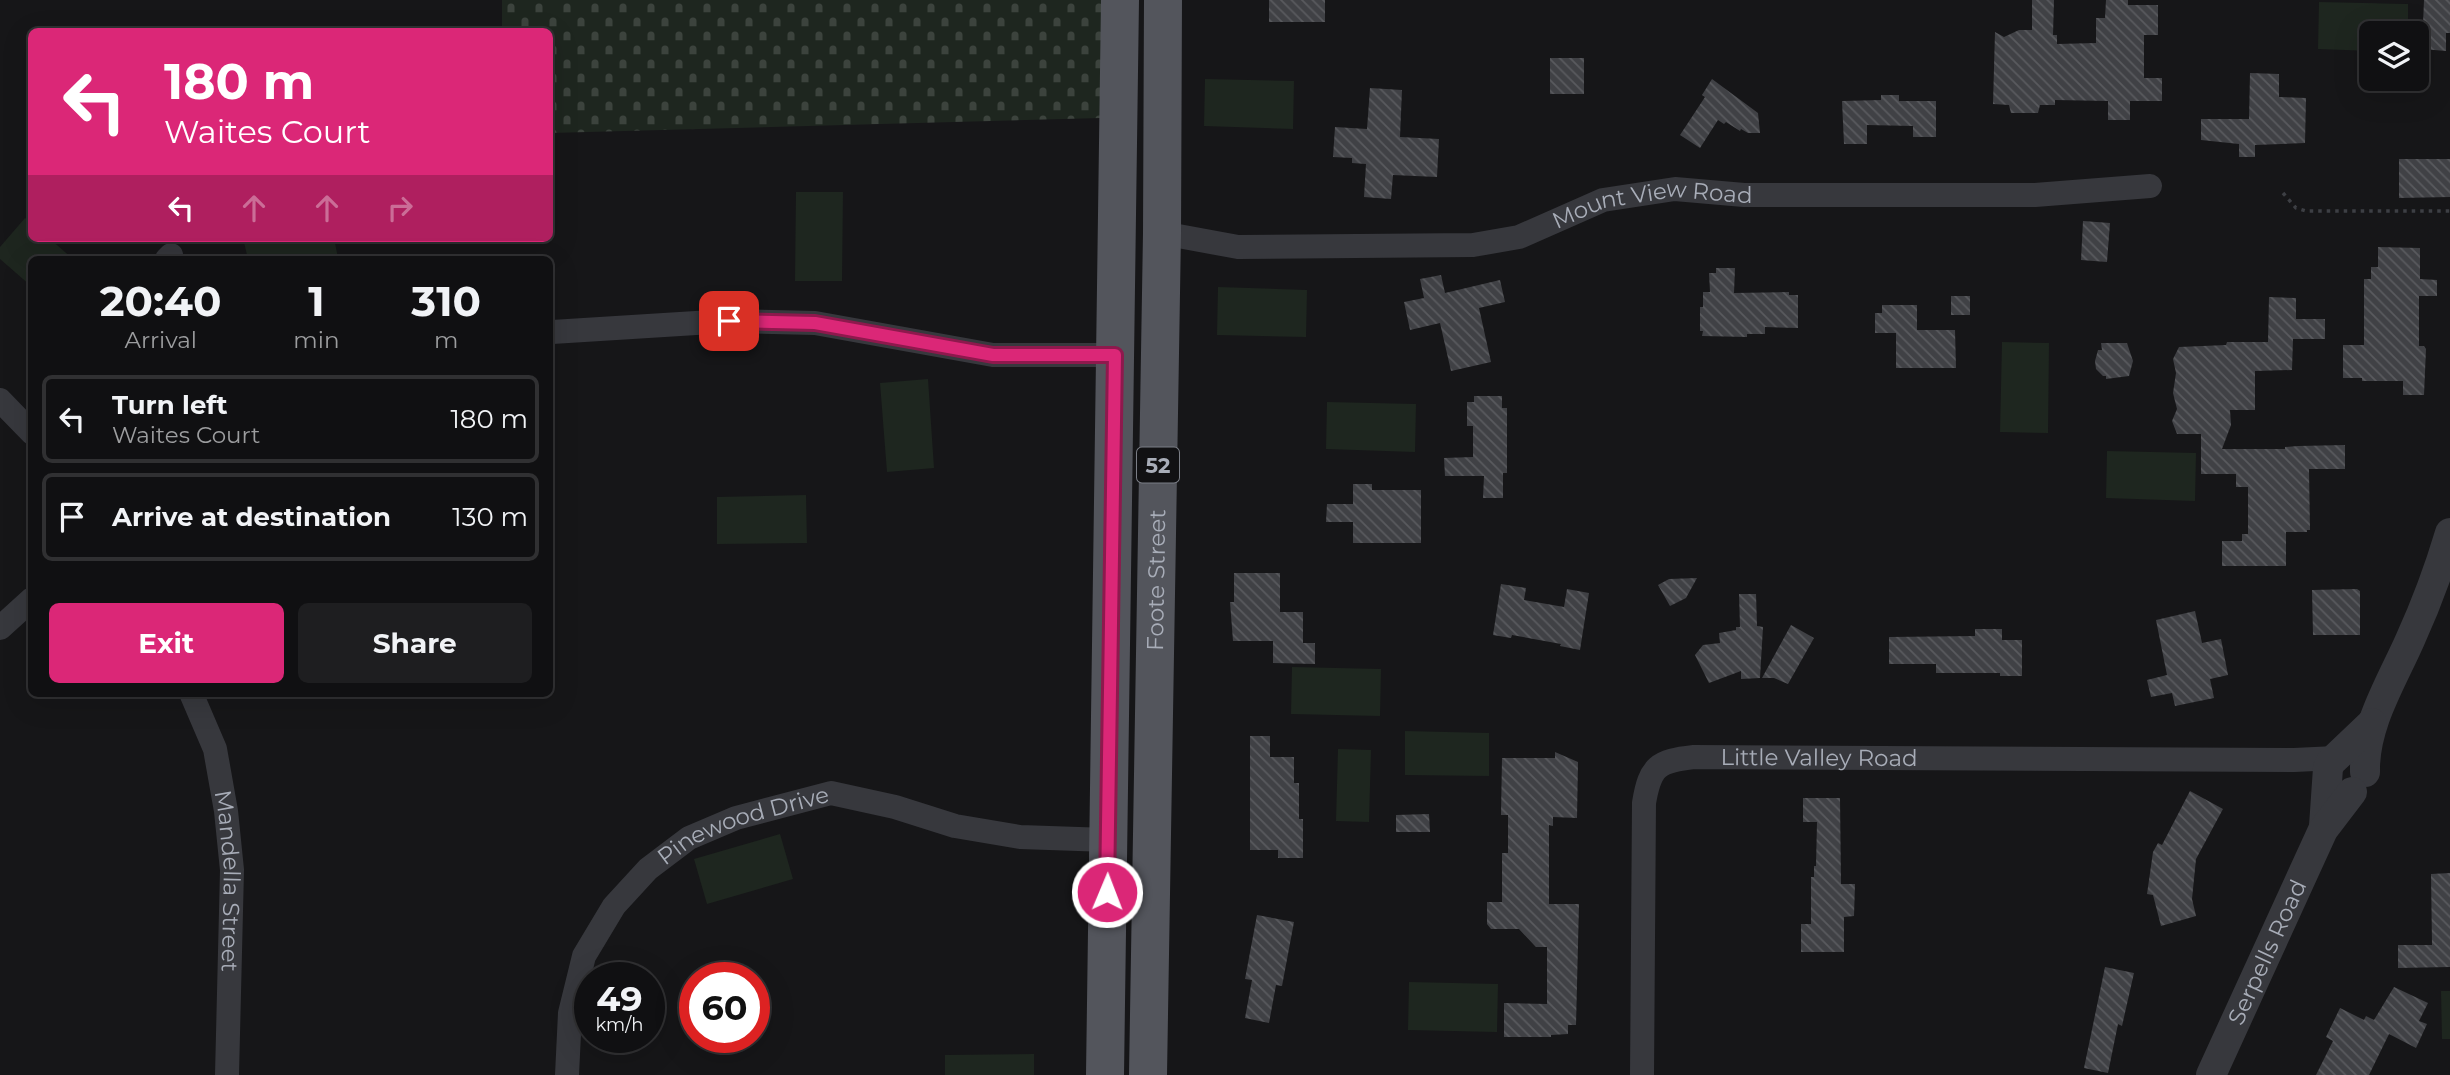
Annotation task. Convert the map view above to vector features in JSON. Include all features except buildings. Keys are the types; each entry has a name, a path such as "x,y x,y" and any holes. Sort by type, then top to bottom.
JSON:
{"main road":[{"name":"Foote Street","path":"1105,1075 1120,0"},
{"name":"Foote Street","path":"1148,1075 1162,233 1163,0"},
{"path":"1112,566 1157,566"}],"street":[{"name":"Mount View Road","path":"1162,233 1238,247 1473,245 1519,237 1603,200 1675,189 1744,195 2035,195 2150,186"},
{"path":"553,332 729,321 815,323 993,355 1115,355"},
{"name":"Serpells Road","path":"2211,1075 2323,830 2345,775 2366,750 2372,723 2425,607 2450,533"},
{"path":"0,628 28,603"},
{"name":"Mandella Street","path":"193,697 215,749 226,811 232,870 228,1075"},
{"name":"Little Valley Road","path":"1642,1075 1644,803 1650,775 1664,762 1694,757 2294,760 2345,775"},
{"name":"Pinewood Drive","path":"567,1075 570,1013 584,956 614,906 648,869 689,838 736,818 831,793 895,807 955,826 1020,837 1108,840"}],"path":[{"path":"2283,193 2296,208 2306,211 2450,211"}],"green space":[{"path":"502,0 1101,0 1101,118 553,133 553,28 502,28"},
{"path":"2319,2 2408,4 2408,21 2359,21 2359,51 2318,49"},
{"path":"1205,79 1294,81 1293,129 1204,126"},
{"path":"796,192 843,192 842,281 795,281"},
{"path":"25,218 28,220 28,242 54,242 70,256 28,256 28,283 0,259 0,247"},
{"path":"244,242 335,242 338,256 247,256"},
{"path":"1218,287 1307,290 1306,337 1217,335"},
{"path":"2002,342 2049,343 2048,433 2000,432"},
{"path":"928,379 934,468 887,472 880,383"},
{"path":"1327,402 1416,404 1415,452 1326,449"},
{"path":"2107,451 2196,453 2195,501 2106,498"},
{"path":"806,495 807,543 717,544 717,497"},
{"path":"1292,667 1381,669 1380,716 1291,714"},
{"path":"1405,731 1489,733 1489,776 1405,775"},
{"path":"1338,749 1371,750 1369,822 1336,821"},
{"path":"780,834 793,879 707,904 694,859"},
{"path":"1409,982 1498,984 1497,1032 1408,1030"},
{"path":"2441,991 2450,991 2450,1039 2442,1039"},
{"path":"1034,1054 1034,1075 945,1075 945,1055"}],"route":[{"path":"729,321 815,323 993,355 1115,355 1107,892"}]}
